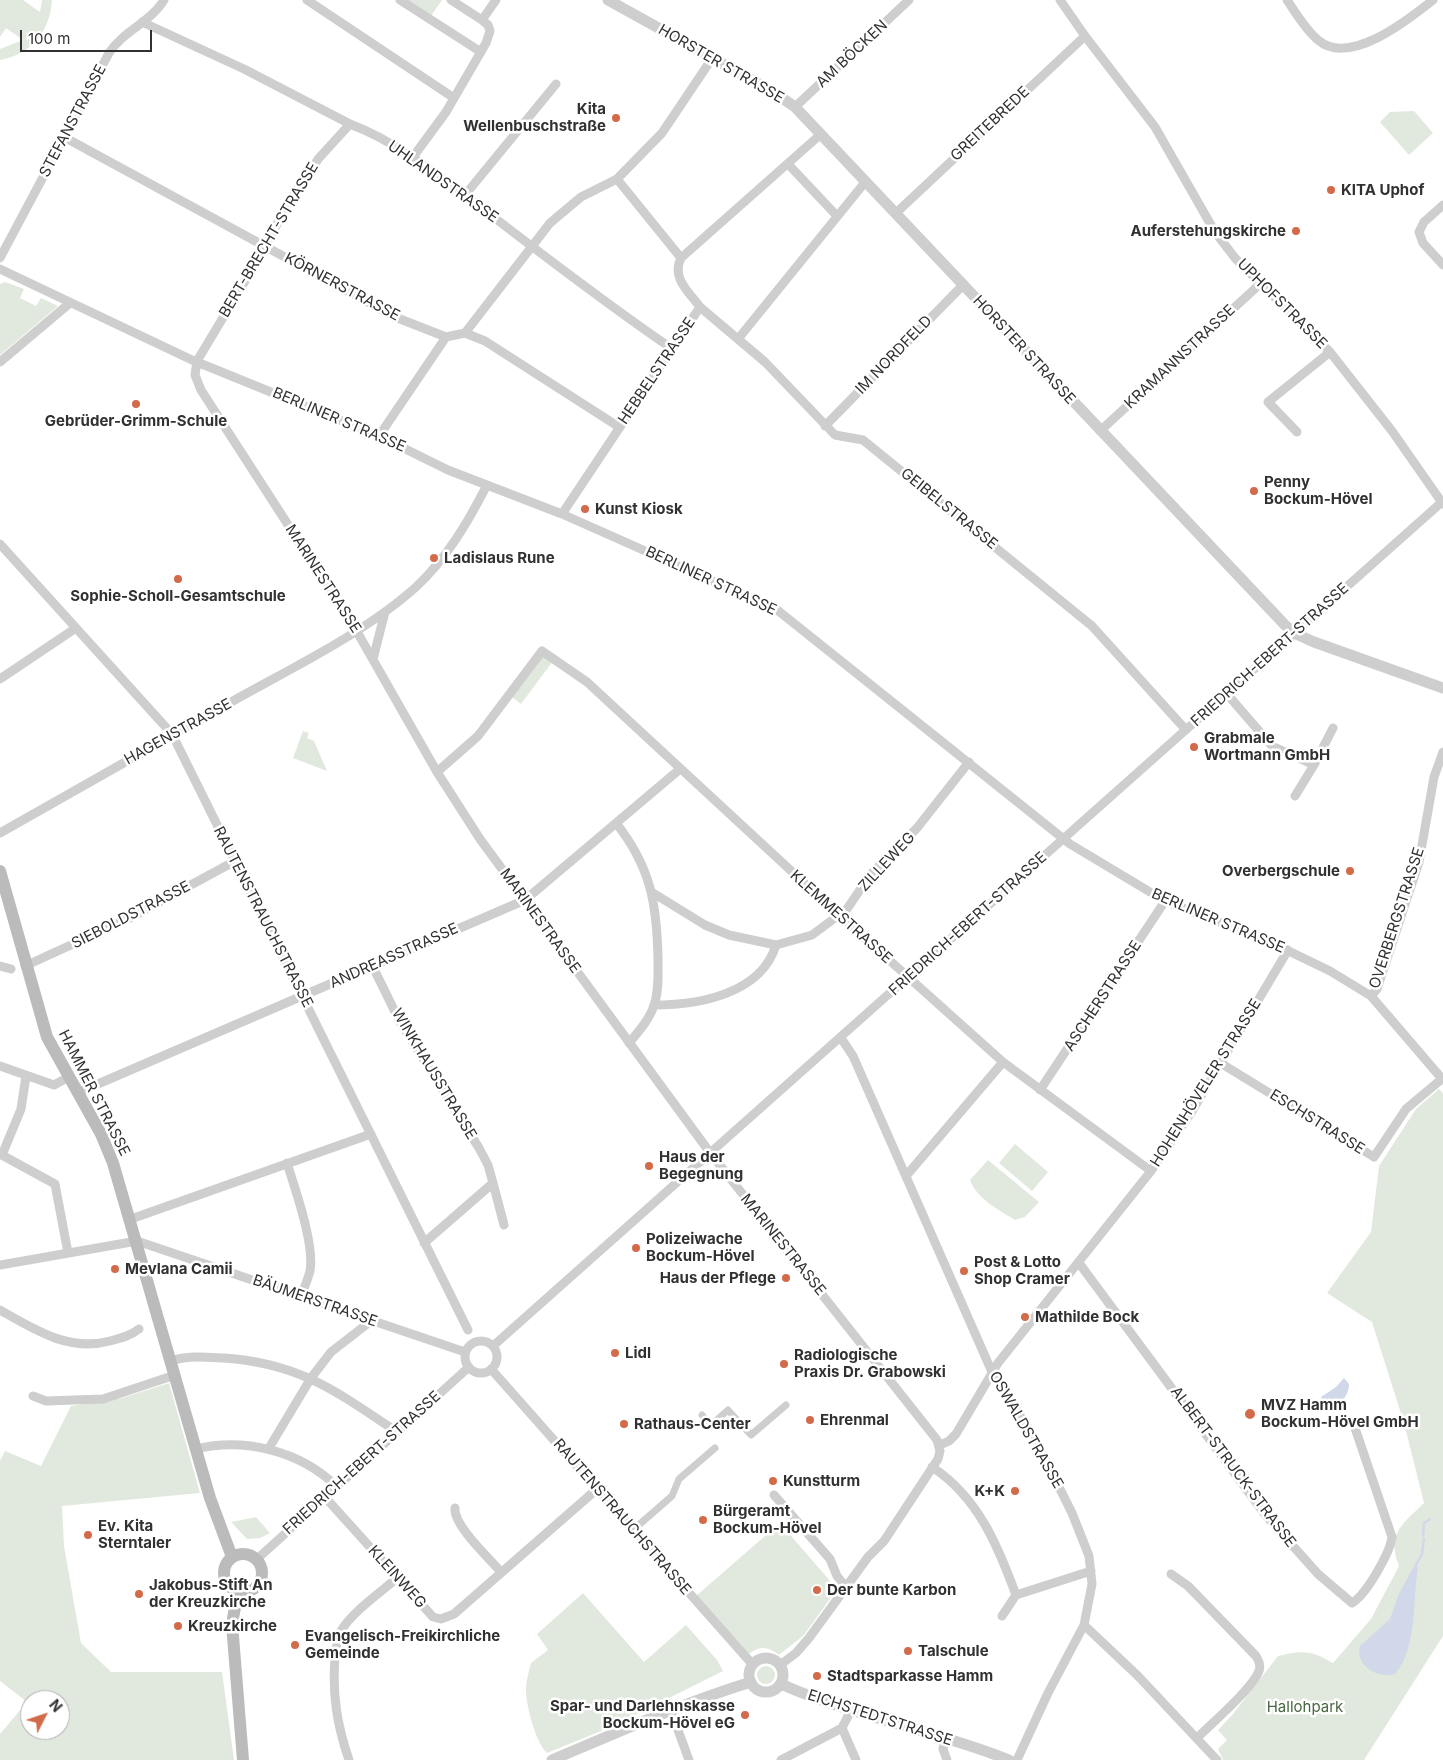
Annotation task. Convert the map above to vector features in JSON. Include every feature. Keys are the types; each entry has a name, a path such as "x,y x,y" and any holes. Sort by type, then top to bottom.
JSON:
{"main road":[{"name":"HAMMER STRASSE","path":"0,871 44,1029 67,1078 106,1144 131,1219 136,1241 177,1359 175,1375 212,1505 232,1557"},
{"path":"244,1554 256,1560 261,1569 258,1584 249,1590 238,1591 227,1583 224,1574 226,1564 232,1557 244,1554"},
{"path":"238,1591 232,1624 243,1760"}],"street":[{"name":"STEFANSTRASSE","path":"0,258 115,44 156,10 164,0"},
{"path":"307,0 454,98"},
{"path":"400,0 481,52"},
{"path":"413,158 454,98 481,52 490,32 488,24 451,0"},
{"path":"482,20 496,0"},
{"name":"HORSTER STRASSE","path":"608,0 772,91 795,107 1253,593 1294,633 1338,651 1443,688"},
{"name":"AM BÖCKEN","path":"795,107 909,0"},
{"name":"UPHOFSTRASSE","path":"1060,0 1085,36 1155,127 1215,232 1235,258 1330,352 1392,431 1443,502"},
{"path":"1287,0 1318,40 1326,45 1342,50 1354,48 1379,36 1434,0"},
{"name":"UHLANDSTRASSE","path":"142,22 244,69 365,130 413,158 465,195 605,304 671,348"},
{"name":"GREITEBREDE","path":"896,213 1085,36"},
{"path":"465,333 532,246 566,208 581,197 617,178 662,133 712,57"},
{"path":"465,195 556,84"},
{"name":"BERT-BRECHT-STRASSE","path":"197,361 266,246 306,174 350,124"},
{"path":"617,178 681,258 821,134"},
{"name":"KÖRNERSTRASSE","path":"64,137 395,317 446,337"},
{"path":"788,164 837,216"},
{"path":"738,339 866,181"},
{"path":"1443,205 1424,222 1419,232 1423,243 1443,265"},
{"name":"HEBBELSTRASSE","path":"562,514 671,348 700,308 679,279 677,265 681,258"},
{"name":"BERLINER STRASSE","path":"0,269 197,361 379,436 448,470 562,514 776,609 1064,840 1165,902 1252,934 1354,984 1371,996 1443,1079"},
{"name":"KRAMANNSTRASSE","path":"1100,431 1260,284"},
{"name":"IM NORDFELD","path":"825,426 963,285"},
{"path":"0,362 70,303"},
{"name":"GEIBELSTRASSE","path":"700,308 765,362 825,426 841,438 863,440 1092,626 1186,730"},
{"path":"379,436 446,337 465,333 484,341 619,427"},
{"path":"1297,432 1268,402 1330,352"},
{"name":"MARINESTRASSE","path":"197,361 195,375 201,390 356,630 437,772 480,839 711,1154 940,1445"},
{"path":"356,630 385,612 417,586 444,557 468,522 487,485"},
{"name":"FRIEDRICH-EBERT-STRASSE","path":"493,1346 1443,502"},
{"name":"RAUTENSTRAUCHSTRASSE","path":"0,544 172,734 468,1330"},
{"path":"373,659 385,612"},
{"path":"0,679 76,628"},
{"name":"HAGENSTRASSE","path":"0,833 172,734 286,672 356,630"},
{"name":"KLEMMESTRASSE","path":"437,772 478,736 542,650 588,682 840,916 1003,1062 1151,1171"},
{"path":"1227,694 1272,746 1314,765"},
{"path":"1295,796 1333,728"},
{"name":"OVERBERGSTRASSE","path":"1371,996 1377,988 1420,862 1434,777 1443,752"},
{"name":"ZILLEWEG","path":"653,893 705,925 729,935 776,945 812,935 840,916 870,876 927,816 968,762"},
{"name":"ANDREASSTRASSE","path":"77,1093 525,900 680,769"},
{"path":"616,824 643,869 653,893 658,927 658,970 654,1005 629,1043"},
{"name":"SIEBOLDSTRASSE","path":"26,966 132,917 235,861"},
{"name":"ASCHERSTRASSE","path":"1040,1090 1165,902"},
{"path":"654,1005 704,1001 729,992 756,976 767,965 776,945"},
{"name":"HOHENHÖVELER STRASSE","path":"940,1445 949,1441 956,1434 992,1372 1151,1171 1222,1064 1288,950"},
{"name":"WINKHAUSSTRASSE","path":"372,965 400,1022 479,1148 493,1183 504,1225"},
{"path":"0,966 10,969"},
{"name":"OSWALDSTRASSE","path":"840,1038 853,1056 992,1372 1034,1437 1054,1476 1089,1556 1092,1584 1084,1625 1048,1693 1017,1760"},
{"path":"906,1176 1003,1062"},
{"name":"ESCHSTRASSE","path":"1222,1064 1374,1158 1406,1109 1443,1079"},
{"path":"0,1066 54,1085 67,1078"},
{"path":"26,1076 21,1109 1,1154 56,1184 68,1253"},
{"path":"131,1219 370,1134"},
{"path":"287,1163 305,1226 311,1258 310,1270 301,1297"},
{"path":"424,1243 493,1183"},
{"path":"0,1265 136,1241"},
{"name":"BÄUMERSTRASSE","path":"136,1241 465,1352"},
{"name":"ALBERT-STRUCK-STRASSE","path":"1079,1263 1267,1517 1318,1574 1352,1603 1360,1598 1389,1549 1392,1536 1355,1428"},
{"path":"0,1310 36,1330 61,1341 77,1344 107,1342 130,1336 139,1329"},
{"path":"269,1448 311,1378 331,1352 370,1320"},
{"path":"479,1340 493,1346 497,1358 491,1369 482,1373 468,1368 464,1357 470,1344 479,1340"},
{"path":"177,1359 247,1360 286,1369 311,1378 397,1432"},
{"name":"FRIEDRICH-EBERT-STRASSE","path":"256,1560 324,1496 468,1368"},
{"name":"RAUTENSTRAUCHSTRASSE","path":"491,1369 752,1665"},
{"path":"33,1396 46,1401 103,1399 175,1375"},
{"path":"702,1415 711,1425 728,1410 751,1435 786,1404"},
{"path":"196,1449 223,1444 269,1448 306,1465 336,1486"},
{"path":"780,1665 796,1654 868,1557 884,1541 938,1459 940,1445"},
{"path":"633,1530 672,1496 678,1479 715,1448"},
{"path":"932,1467 958,1488 988,1529 1000,1552 1016,1595"},
{"name":"KLEINWEG","path":"324,1496 433,1617 441,1619 454,1614 597,1489"},
{"path":"774,1495 830,1559 837,1576 846,1586"},
{"path":"455,1508 459,1524 501,1572"},
{"path":"1002,1616 1016,1595 1091,1571"},
{"path":"1171,1574 1188,1586 1256,1656 1260,1664 1259,1671 1248,1686 1197,1738"},
{"path":"348,1760 336,1715 333,1680 336,1645 340,1632 349,1620 397,1578"},
{"path":"1084,1625 1138,1676 1217,1760"},
{"path":"766,1658 780,1665 783,1674 781,1684 768,1692 758,1690 751,1682 749,1674 752,1665 766,1658"},
{"path":"552,1760 613,1732 751,1682"},
{"name":"EICHSTEDTSTRASSE","path":"781,1684 851,1710 1009,1760"},
{"path":"781,1760 842,1728 851,1710"},
{"path":"671,1711 689,1760"},
{"path":"842,1728 856,1760"},
{"path":"945,1739 943,1749 947,1760"}],"green space":[{"path":"0,0 23,0 40,12 42,0 52,0 48,22 37,39 30,47 11,57 0,60 0,49 23,40 6,28 0,37"},
{"path":"407,0 442,0 431,16"},
{"path":"1414,111 1433,133 1409,155 1380,122 1390,112"},
{"path":"5,282 24,289 20,298 36,306 41,298 58,306 0,355 0,284"},
{"path":"543,655 553,661 521,704 512,697"},
{"path":"303,731 309,733 307,738 314,741 327,771 293,758"},
{"name":"Hallohpark","path":"1439,1089 1443,1093 1443,1636 1364,1760 1223,1760 1218,1749 1227,1740 1218,1730 1233,1714 1278,1656 1307,1652 1333,1663 1371,1619 1399,1566 1394,1545 1399,1530 1403,1523 1424,1503 1404,1423 1372,1322 1327,1293 1371,1232 1379,1166 1416,1109"},
{"path":"1015,1144 1048,1172 1032,1191 999,1163"},
{"path":"988,1160 1039,1202 1025,1217 1015,1220 989,1203 973,1187 970,1180"},
{"path":"169,1383 200,1493 62,1506 64,1546 81,1643 111,1672 222,1672 234,1760 0,1760 0,1734 20,1710 20,1740 70,1740 70,1690 20,1690 20,1697 0,1681 0,1461 5,1451 41,1466 71,1406 122,1398"},
{"path":"256,1517 270,1533 260,1538 247,1539 231,1522"},
{"path":"780,1523 837,1589 804,1635 779,1655 772,1650 764,1648 757,1649 749,1654 696,1596"},
{"path":"583,1593 644,1662 686,1625 717,1660 723,1671 611,1727 547,1753 536,1733 526,1697 526,1683 531,1663 548,1650 537,1634"},
{"path":"766,1666 772,1669 775,1675 772,1681 766,1684 760,1681 757,1675 760,1669"}],"water":[{"path":"1344,1378 1349,1384 1347,1394 1341,1403 1332,1407 1322,1404 1321,1397 1336,1387"},
{"path":"1414,1566 1418,1568 1413,1623 1407,1651 1395,1674 1382,1675 1375,1673 1364,1665 1361,1660 1360,1646 1390,1619 1399,1594"}],"waterway":[{"path":"1423,1536 1424,1523 1430,1519"},
{"path":"1416,1565 1422,1554 1424,1539"}],"place":[{"name":"Kita Wellenbuschstraße","path":"616,118"},
{"name":"KITA Uphof","path":"1331,190"},
{"name":"Auferstehungskirche","path":"1296,231"},
{"name":"Gebrüder-Grimm-Schule","path":"136,404"},
{"name":"Penny Bockum-Hövel","path":"1254,491"},
{"name":"Kunst Kiosk","path":"585,509"},
{"name":"Ladislaus Rune","path":"434,558"},
{"name":"Sophie-Scholl-Gesamtschule","path":"178,579"},
{"name":"Grabmale Wortmann GmbH","path":"1194,747"},
{"name":"Overbergschule","path":"1350,871"},
{"name":"Haus der Begegnung","path":"649,1166"},
{"name":"Polizeiwache Bockum-Hövel","path":"636,1248"},
{"name":"Mevlana Camii","path":"115,1269"},
{"name":"Post & Lotto Shop Cramer","path":"964,1271"},
{"name":"Haus der Pflege","path":"786,1278"},
{"name":"Mathilde Bock","path":"1025,1317"},
{"name":"Lidl","path":"615,1353"},
{"name":"Radiologische Praxis Dr. Grabowski","path":"784,1364"},
{"name":"MVZ Hamm Bockum-Hövel GmbH","path":"1250,1414"},
{"name":"Ehrenmal","path":"810,1420"},
{"name":"Rathaus-Center","path":"624,1424"},
{"name":"Kunstturm","path":"773,1481"},
{"name":"K+K","path":"1015,1491"},
{"name":"Bürgeramt Bockum-Hövel","path":"703,1520"},
{"name":"Ev. Kita Sterntaler","path":"88,1535"},
{"name":"Der bunte Karbon","path":"817,1590"},
{"name":"Jakobus-Stift An der Kreuzkirche","path":"139,1594"},
{"name":"Kreuzkirche","path":"178,1626"},
{"name":"Evangelisch-Freikirchliche Gemeinde","path":"295,1645"},
{"name":"Talschule","path":"908,1651"},
{"name":"Stadtsparkasse Hamm","path":"817,1676"},
{"name":"Spar- und Darlehnskasse Bockum-Hövel eG","path":"745,1715"}]}
